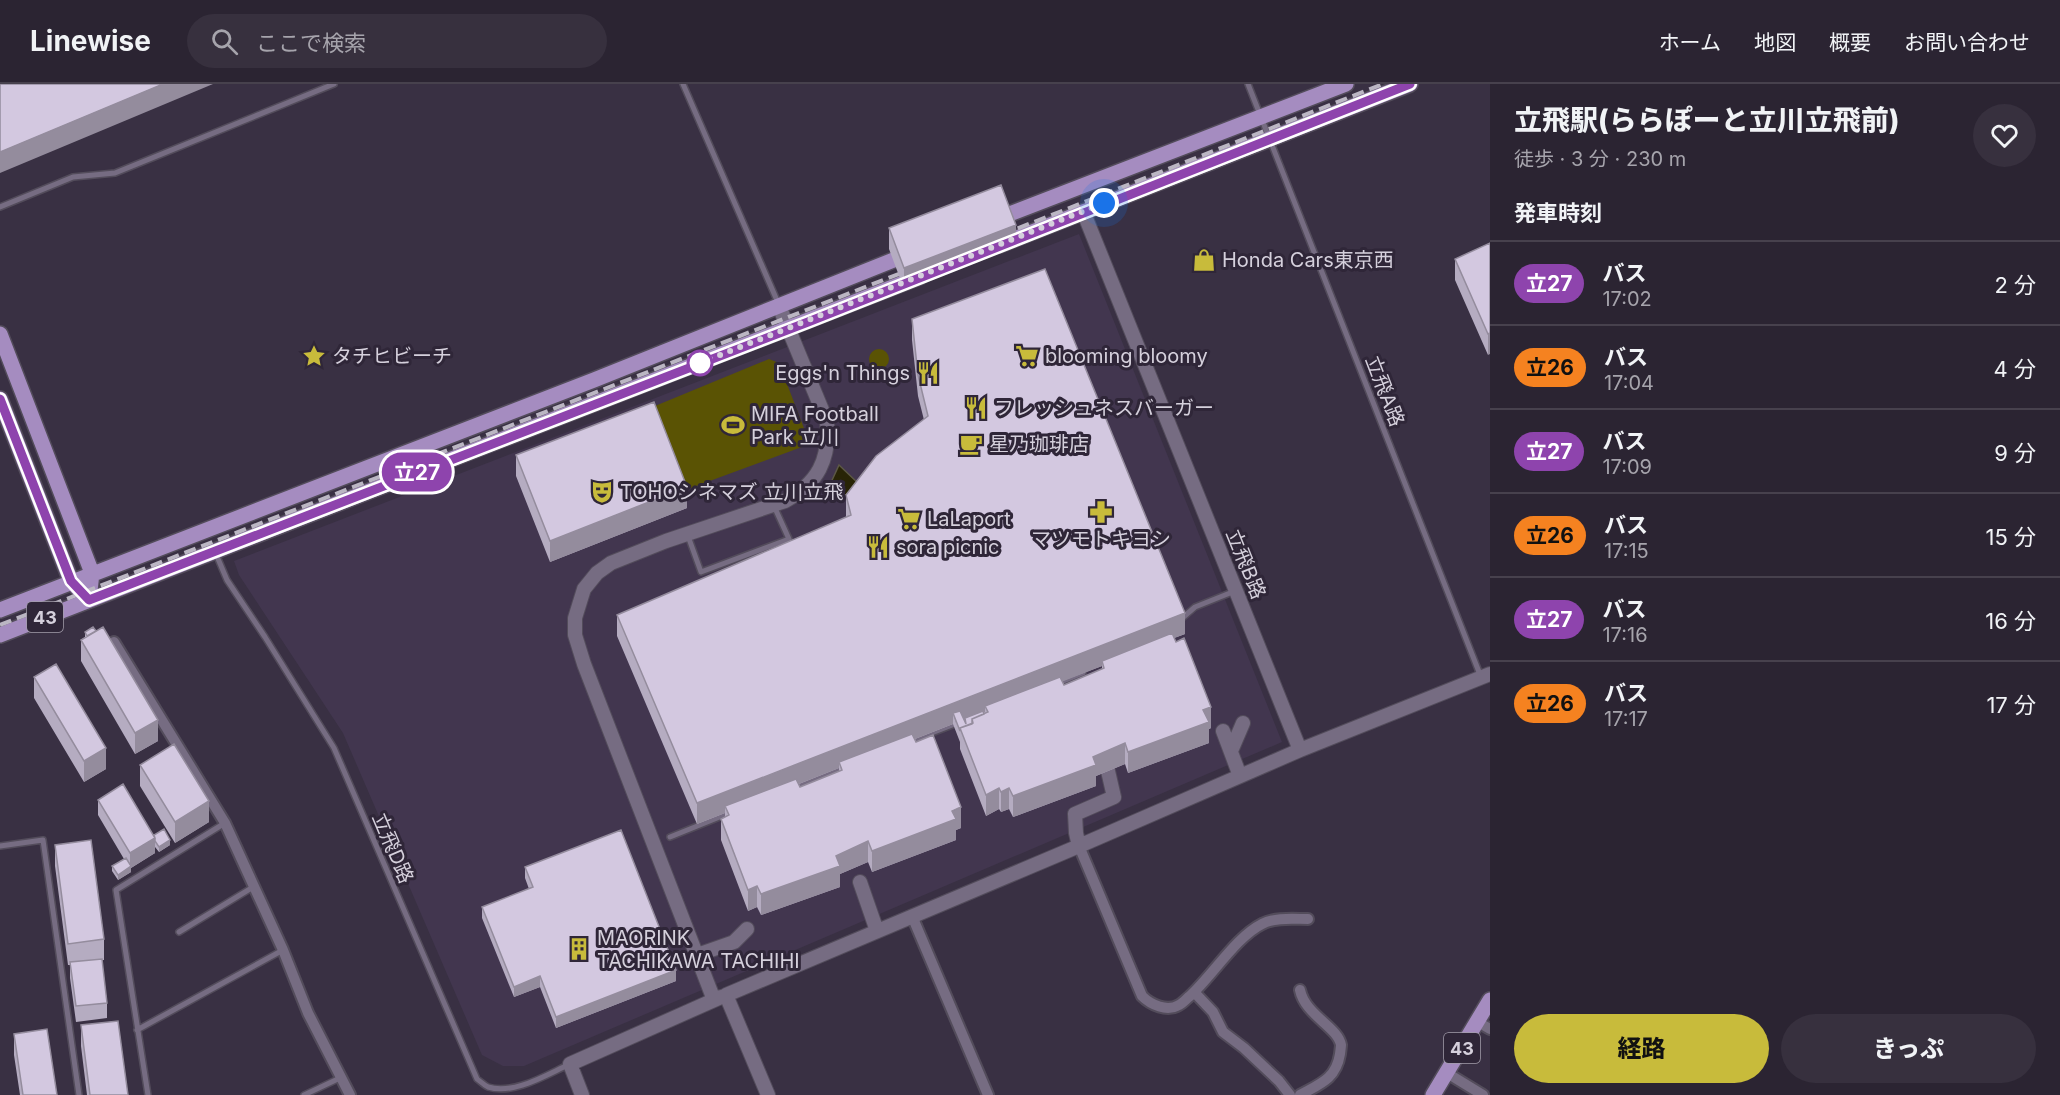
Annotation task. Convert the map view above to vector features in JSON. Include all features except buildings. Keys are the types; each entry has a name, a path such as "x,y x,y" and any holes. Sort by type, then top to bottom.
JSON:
{"main road":[{"path":"984,224 1346,84"},
{"path":"987,250 1410,84"},
{"name":"43","path":"0,610 554,395 930,245"},
{"name":"43","path":"0,634 789,329 933,271"},
{"name":"43","path":"0,334 92,573 89,600"},
{"name":"43","path":"0,399 71,581 89,600"},
{"name":"43","path":"1433,1095 1484,1025 1490,1000"}],"street":[{"name":"立飛B路","path":"1083,212 1300,750"},
{"path":"768,1095 697,955 584,664 575,635 579,602 584,589 597,573 611,563 687,534 774,506 803,491 814,479 825,456 829,440 827,422 779,306"},
{"path":"114,642 225,823 255,886 309,1013 350,1095"},
{"path":"582,1095 570,1064 1300,750 1485,675"},
{"path":"1231,751 1243,723"},
{"path":"1223,730 1240,776"},
{"path":"1108,771 1114,798 1075,814 1076,833 1079,846 1142,996 1148,1002 1163,1008 1179,1006 1250,932 1264,922 1308,919"},
{"path":"860,882 877,932"},
{"path":"912,916 988,1095"},
{"path":"697,955 734,942 747,929"},
{"path":"1300,990 1302,1000 1336,1036 1341,1045 1339,1060 1332,1077 1300,1095"},
{"path":"1194,992 1213,1012 1222,1032 1244,1048 1279,1081 1290,1095"},
{"path":"1447,1073 1483,1095"}],"lane":[{"path":"0,207 73,177 115,173 334,84"},
{"path":"683,84 779,306"},
{"name":"立飛A路","path":"1248,84 1485,675"},
{"path":"687,534 701,572 789,539 774,506"},
{"name":"立飛D路","path":"215,551 227,580 334,748 477,1079 488,1087 501,1089 521,1086 570,1064"},
{"path":"1171,628 1195,607 1236,591"},
{"path":"1051,686 1094,669"},
{"path":"908,743 996,708"},
{"path":"786,791 852,765"},
{"path":"670,837 744,807"},
{"path":"148,1095 116,890 225,823"},
{"path":"0,846 43,840 79,1095"},
{"path":"179,932 255,886"},
{"path":"137,1030 283,950"},
{"path":"304,1095 340,1078"}],"shaded area":[{"path":"1079,234 1282,742 524,1066 503,1066 482,1055 343,733 239,575 234,561"},
{"path":"879,349 886,352 889,359 886,366 879,369 872,366 869,359 872,352"},
{"name":"MIFA Football Park 立川","path":"769,359 779,363 810,444 688,489 655,406"},
{"path":"839,465 859,484 849,494 836,494 828,489"}],"railway":[{"path":"1001,235 1383,84"},
{"path":"0,625 914,268"}],"bus line":[{"name":"立27","path":"0,399 71,581 89,600 808,322 1410,84"}],"place":[{"name":"Honda Cars東京西","path":"1204,260"},
{"name":"タチヒビーチ","path":"314,356"},
{"name":"blooming bloomy","path":"1027,356"},
{"name":"Eggs'n Things","path":"928,373"},
{"name":"フレッシュネスバーガー","path":"976,408"},
{"name":"MIFA Football Park 立川","path":"733,425"},
{"name":"星乃珈琲店","path":"971,444"},
{"name":"TOHOシネマズ 立川立飛","path":"602,492"},
{"name":"マツモトキヨシ","path":"1101,512"},
{"name":"LaLaport","path":"909,519"},
{"name":"sora picnic","path":"878,547"},
{"name":"MAORINK TACHIKAWA TACHIHI","path":"579,949"}],"route":[{"path":"700,363 1104,203"}]}
